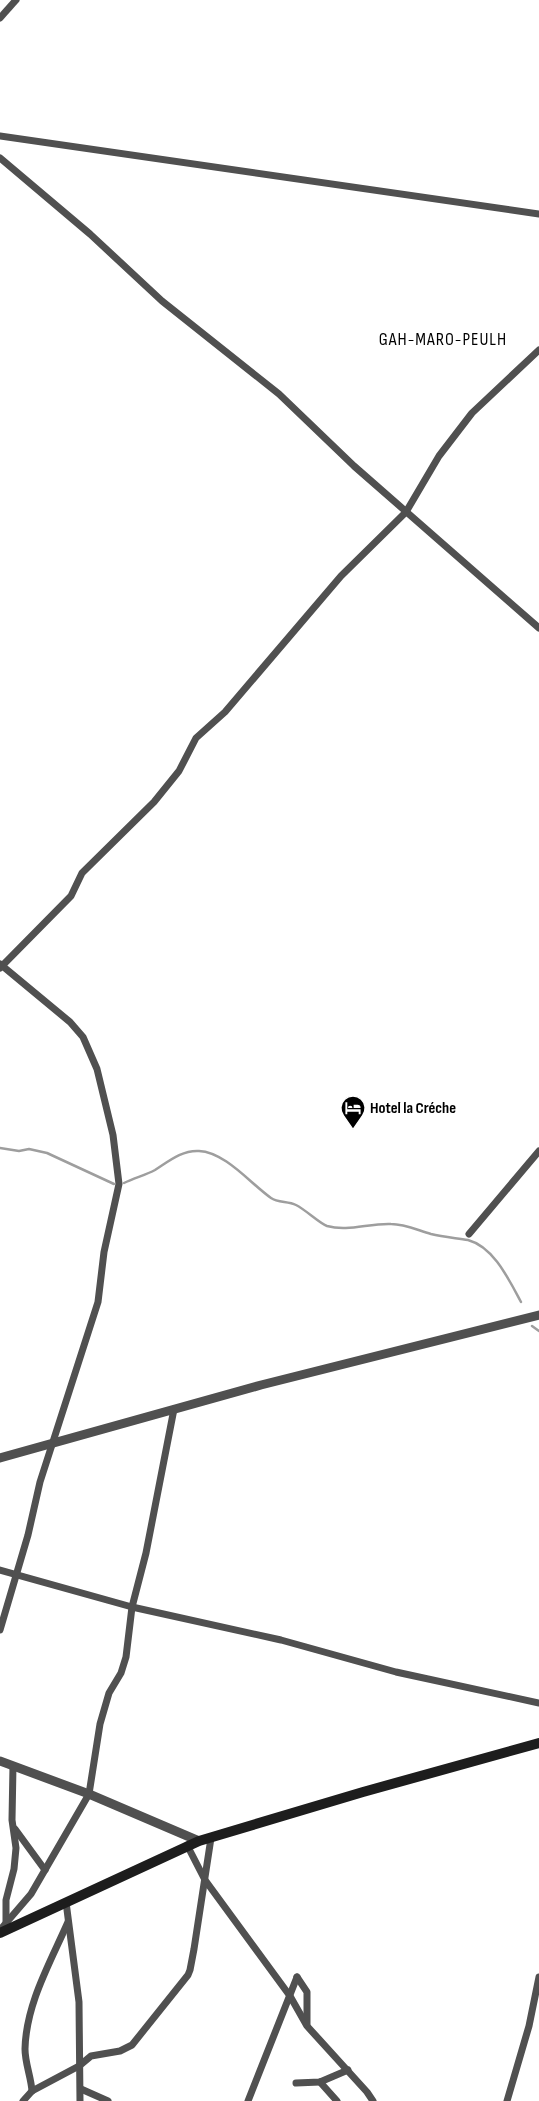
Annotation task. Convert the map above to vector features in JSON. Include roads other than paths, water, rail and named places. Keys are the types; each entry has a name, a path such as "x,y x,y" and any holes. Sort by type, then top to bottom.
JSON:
{"main road":[{"path":"0,1932 187,1845 363,1792 539,1743"}],"street":[{"path":"0,18 16,0"},
{"path":"0,136 539,214"},
{"path":"0,158 90,234 162,301 279,394 354,466 539,628"},
{"path":"0,1630 28,1535 40,1482 98,1302 104,1252 119,1184 113,1135 97,1069 83,1037 70,1022 1,966 71,896 82,873 154,802 180,771 196,738 225,712 340,576 406,512 439,456 472,412 539,350"},
{"path":"469,1234 539,1151"},
{"path":"0,1458 353,1361 539,1315"},
{"path":"0,1932 6,1922 31,1894 89,1794 100,1724 109,1693 121,1674 126,1657 132,1607 146,1553 174,1409"},
{"path":"0,1570 132,1607 281,1640 396,1672 539,1703"},
{"path":"0,1760 89,1794 199,1841"},
{"path":"6,1922 6,1900 16,1848 15,1829 12,1820 13,1766"},
{"path":"15,1829 44,1870"},
{"path":"23,2101 32,2091 79,2066 91,2056 120,2051 132,2046 188,1975 211,1838"},
{"path":"187,1845 205,1880 290,1996 307,2026 348,2070 373,2101"},
{"path":"66,1902 79,2002 80,2101"},
{"path":"32,2091 26,2056 28,2024 53,1953 68,1922"},
{"path":"248,2101 297,1977 306,1992 307,2026"},
{"path":"507,2101 530,2026 539,1977"},
{"path":"296,2083 320,2082 348,2070"},
{"path":"320,2082 337,2101"},
{"path":"81,2089 108,2101"}],"waterway":[{"path":"0,1148 19,1151 29,1149 47,1153 114,1184"},
{"path":"124,1183 151,1172 181,1154 193,1151 209,1153 228,1163 271,1198 296,1205 327,1226 351,1228 396,1224 436,1235 468,1240 477,1244 486,1250 500,1265 521,1302"},
{"path":"532,1326 539,1331"}],"place":[{"name":"Hotel la Créche","path":"353,1129"}],"district":[{"name":"GAH-MARO-PEULH","path":"443,339"}]}
